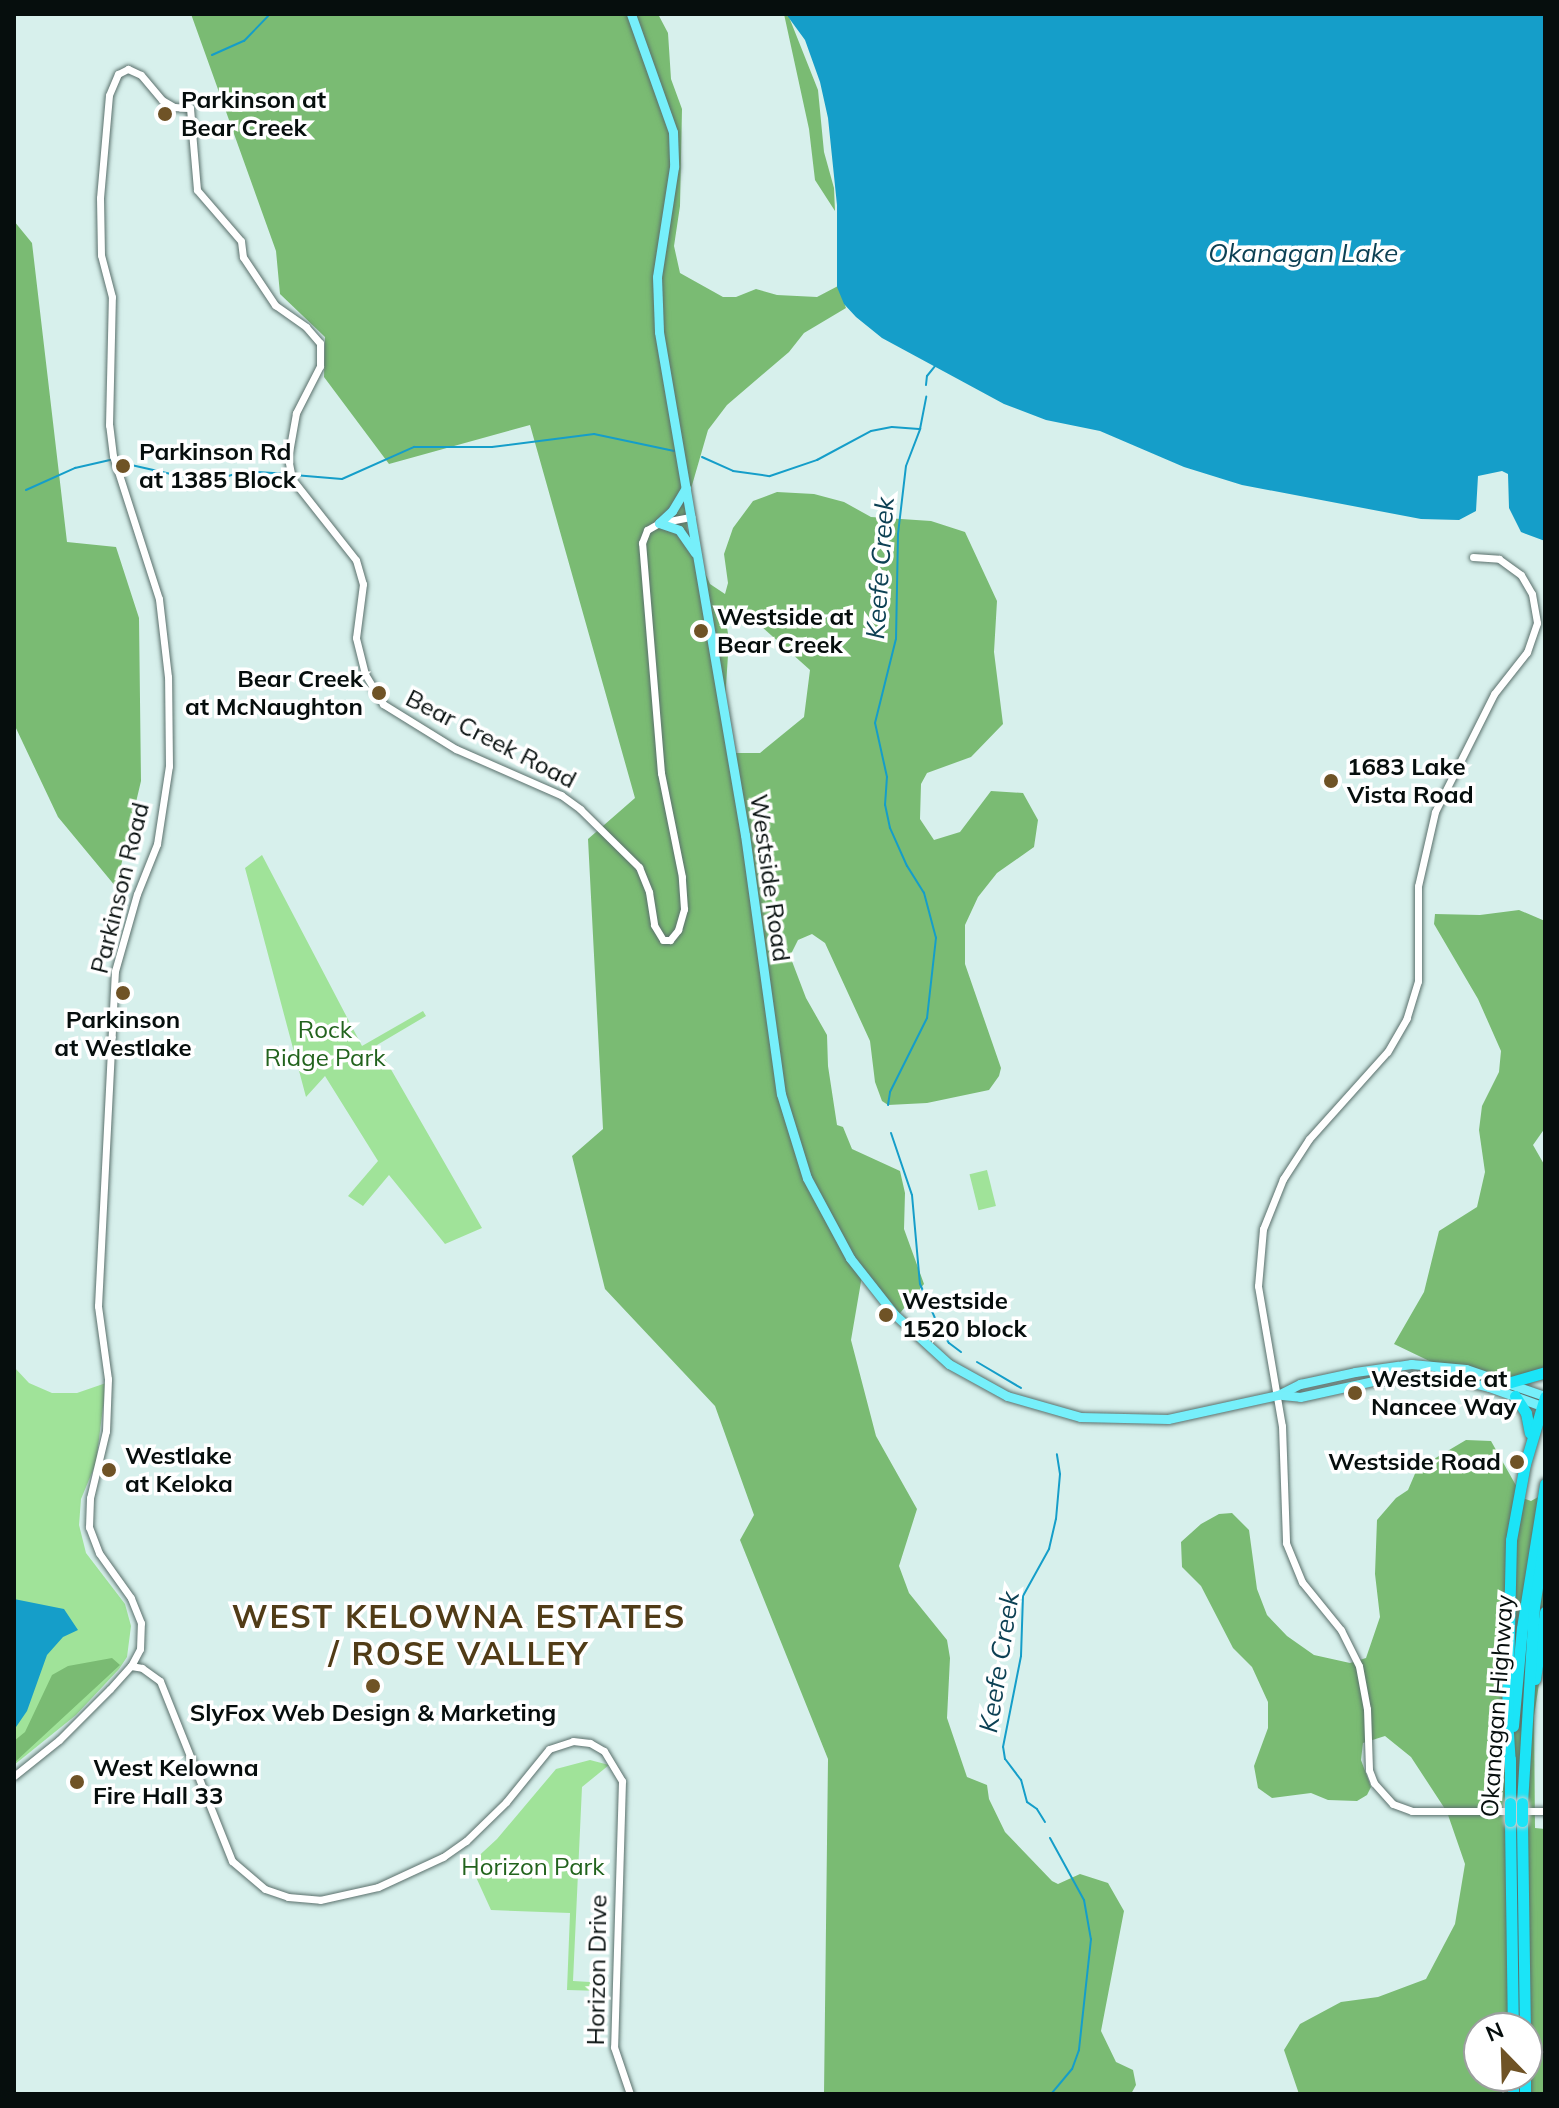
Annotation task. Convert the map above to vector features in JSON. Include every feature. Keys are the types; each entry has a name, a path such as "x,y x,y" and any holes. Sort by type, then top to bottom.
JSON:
{"highway":[{"path":"1511,1382 1545,1372"},
{"path":"1515,1396 1529,1420 1530,1446"},
{"path":"1510,1765 1508,1577 1516,1509 1530,1446 1544,1402"},
{"name":"Okanagan Highway","path":"1516,1803 1510,1765 1522,1628 1545,1484"},
{"name":"Okanagan Highway","path":"1513,2012 1516,1803 1527,1710 1534,1607 1545,1536"},
{"path":"1527,1710 1545,1612"},
{"name":"Okanagan Highway","path":"1516,1821 1524,2012"}],"main road":[{"name":"Westside Road","path":"631,14 673,132 674,167 657,277 664,368 745,835 781,1094 807,1178 850,1258 894,1314 943,1359 976,1381 1031,1404 1080,1417 1146,1420 1278,1395 1300,1384 1374,1368 1411,1364 1457,1368 1511,1382 1544,1402"},
{"path":"686,488 672,511 659,523 679,530 699,559"},
{"name":"Westside Road","path":"1278,1395 1300,1397 1377,1380 1421,1375 1452,1377 1544,1402"}],"street":[{"name":"Parkinson Road","path":"131,1666 140,1649 141,1623 131,1598 99,1553 89,1527 90,1498 106,1431 108,1379 98,1306 115,971 137,894 157,844 169,766 168,677 159,599 113,456 109,425 112,297 101,255 100,198 109,95 118,74 128,69 141,75 162,100 174,107 190,108"},
{"name":"Bear Creek Road","path":"190,108 197,190 241,241 243,257 275,305 306,327 320,343 320,366 296,413 288,458 292,479 356,560 363,584 356,638 365,674 383,704 456,749 561,795 608,833 639,867 649,892 654,925 663,940 670,940 678,930 684,909 682,877 661,773 642,543 647,530 659,523"},
{"path":"659,523 691,517"},
{"path":"1473,557 1499,559 1521,575 1532,594 1537,623 1527,652 1494,694 1435,812 1418,886 1418,981 1407,1018 1387,1052 1301,1149 1271,1204 1260,1244 1258,1286 1284,1439 1286,1543 1302,1582 1349,1643 1359,1666 1374,1783 1393,1804 1412,1811 1545,1811"},
{"path":"14,1776 59,1740 131,1666"},
{"name":"Horizon Drive","path":"131,1666 142,1668 160,1681 232,1861 265,1889 288,1897 320,1900 378,1887 443,1857 466,1841 506,1802 549,1749 573,1741 590,1743 604,1751 622,1781 614,2047 630,2094"}],"green space":[{"path":"191,14 658,14 668,33 671,79 682,109 680,206 674,246 680,273 723,297 736,297 756,289 777,295 817,297 838,286 846,308 804,333 789,352 727,405 708,430 686,506 687,533 710,584 725,594 728,583 724,554 733,528 753,501 777,492 814,494 844,502 871,517 931,521 965,532 997,601 994,652 1003,724 971,757 927,773 921,784 920,819 934,840 960,832 991,791 1023,793 1038,820 1034,847 997,873 978,897 965,925 965,964 1001,1068 999,1076 989,1090 927,1103 888,1105 882,1101 875,1082 870,1041 825,943 812,934 798,940 790,956 806,998 827,1035 828,1066 837,1125 843,1127 852,1149 900,1171 905,1193 904,1229 924,1284 896,1318 862,1276 851,1340 876,1436 917,1509 899,1566 909,1593 947,1640 950,1658 947,1718 967,1777 987,1785 989,1799 1005,1832 1052,1881 1058,1884 1080,1874 1108,1883 1124,1911 1101,2031 1116,2062 1133,2070 1136,2085 1131,2094 824,2094 828,1759 740,1540 754,1515 715,1406 605,1289 572,1156 603,1129 588,839 635,798 530,425 389,464 324,377 325,337 280,294 276,251","holes":["731,610 743,610 810,670 804,717 760,753 735,753 723,731 729,640 726,621"]},
{"path":"784,14 789,17 818,90 824,152 834,188 835,211 815,180 809,129"},
{"path":"14,221 32,243 67,542 116,547 139,618 141,781 116,887 58,817 14,724"},
{"name":"Rock Ridge Park","path":"262,855 362,1046 423,1011 426,1016 377,1045 482,1228 445,1244 389,1175 363,1206 348,1196 378,1161 325,1076 306,1097 245,868"},
{"path":"1519,910 1545,921 1545,1128 1533,1145 1545,1166 1545,1376 1525,1383 1475,1383 1394,1344 1424,1292 1439,1231 1477,1207 1485,1172 1479,1130 1482,1106 1499,1072 1501,1051 1478,999 1434,924 1435,914 1480,915"},
{"path":"987,1170 996,1206 978,1210 970,1174"},
{"path":"14,1367 29,1383 52,1393 77,1393 106,1383 96,1463 81,1499 79,1525 86,1553 125,1604 131,1626 127,1657 119,1669 76,1715 14,1765"},
{"path":"1466,1440 1491,1441 1523,1498 1531,1501 1540,1496 1545,1483 1545,1645 1534,1716 1535,1828 1545,1829 1545,2094 1299,2094 1284,2050 1300,2024 1341,2002 1378,1997 1426,1979 1455,1924 1465,1864 1447,1812 1411,1757 1385,1736 1363,1743 1361,1760 1371,1787 1367,1795 1357,1801 1328,1800 1311,1793 1272,1798 1258,1788 1254,1766 1268,1728 1268,1702 1252,1667 1233,1648 1201,1586 1182,1567 1181,1542 1201,1524 1219,1514 1232,1513 1249,1530 1257,1589 1267,1615 1287,1636 1314,1655 1350,1663 1366,1658 1380,1617 1375,1574 1377,1520 1396,1498 1408,1490 1417,1469"},
{"path":"112,1658 120,1665 14,1763 14,1741 25,1732 52,1675 68,1666"},
{"name":"Horizon Park","path":"590,1760 609,1765 582,1787 573,1981 607,1983 603,1991 567,1990 570,1913 491,1910 470,1864 497,1839 556,1769"}],"water":[{"name":"Okanagan Lake","path":"786,14 1545,14 1545,541 1521,532 1509,508 1508,474 1502,471 1478,476 1476,511 1459,520 1421,519 1242,485 1184,467 1100,431 1046,420 1004,404 882,338 844,304 837,287 837,205 828,118 820,82 805,40"},
{"path":"14,1599 64,1609 78,1630 63,1637 47,1655 27,1711 14,1730"}],"waterway":[{"path":"212,55 244,41 270,14"},
{"name":"Keefe Creek","path":"926,385 927,376 935,366"},
{"name":"Keefe Creek","path":"888,1105 890,1092 927,1018 936,938 924,893 907,866 890,828 885,805 887,777 875,723 896,639 898,534 906,466 920,429 926,397"},
{"path":"702,457 733,471 770,476 817,460 871,431 892,427 919,429"},
{"path":"294,475 342,479 414,447 492,447 594,434 674,451"},
{"path":"26,490 75,468 111,460"},
{"path":"118,462 193,479 225,477 245,471 288,474"},
{"name":"Keefe Creek","path":"891,1133 912,1195 920,1284 938,1325 949,1343 961,1352"},
{"name":"Keefe Creek","path":"977,1362 1021,1388"},
{"name":"Keefe Creek","path":"1045,1822 1037,1809 1027,1802 1021,1780 1005,1759 1003,1747 1021,1656 1023,1596 1049,1549 1056,1519 1060,1474 1057,1454"},
{"name":"Keefe Creek","path":"1050,1838 1084,1900 1091,1939 1079,2050 1072,2069 1051,2094"}],"place":[{"name":"Parkinson at Bear Creek","path":"165,114"},
{"name":"Parkinson Rd at 1385 Block","path":"123,466"},
{"name":"Westside at Bear Creek","path":"701,631"},
{"name":"Bear Creek at McNaughton","path":"379,693"},
{"name":"1683 Lake Vista Road","path":"1331,781"},
{"name":"Parkinson at Westlake","path":"123,993"},
{"name":"Westside 1520 block","path":"886,1315"},
{"name":"Westside at Nancee Way","path":"1355,1393"},
{"name":"Westside Road","path":"1517,1462"},
{"name":"Westlake at Keloka","path":"109,1470"},
{"name":"SlyFox Web Design & Marketing","path":"373,1686"},
{"name":"West Kelowna Fire Hall 33","path":"77,1782"}],"district":[{"name":"WEST KELOWNA ESTATES / ROSE VALLEY","path":"459,1636"}]}
